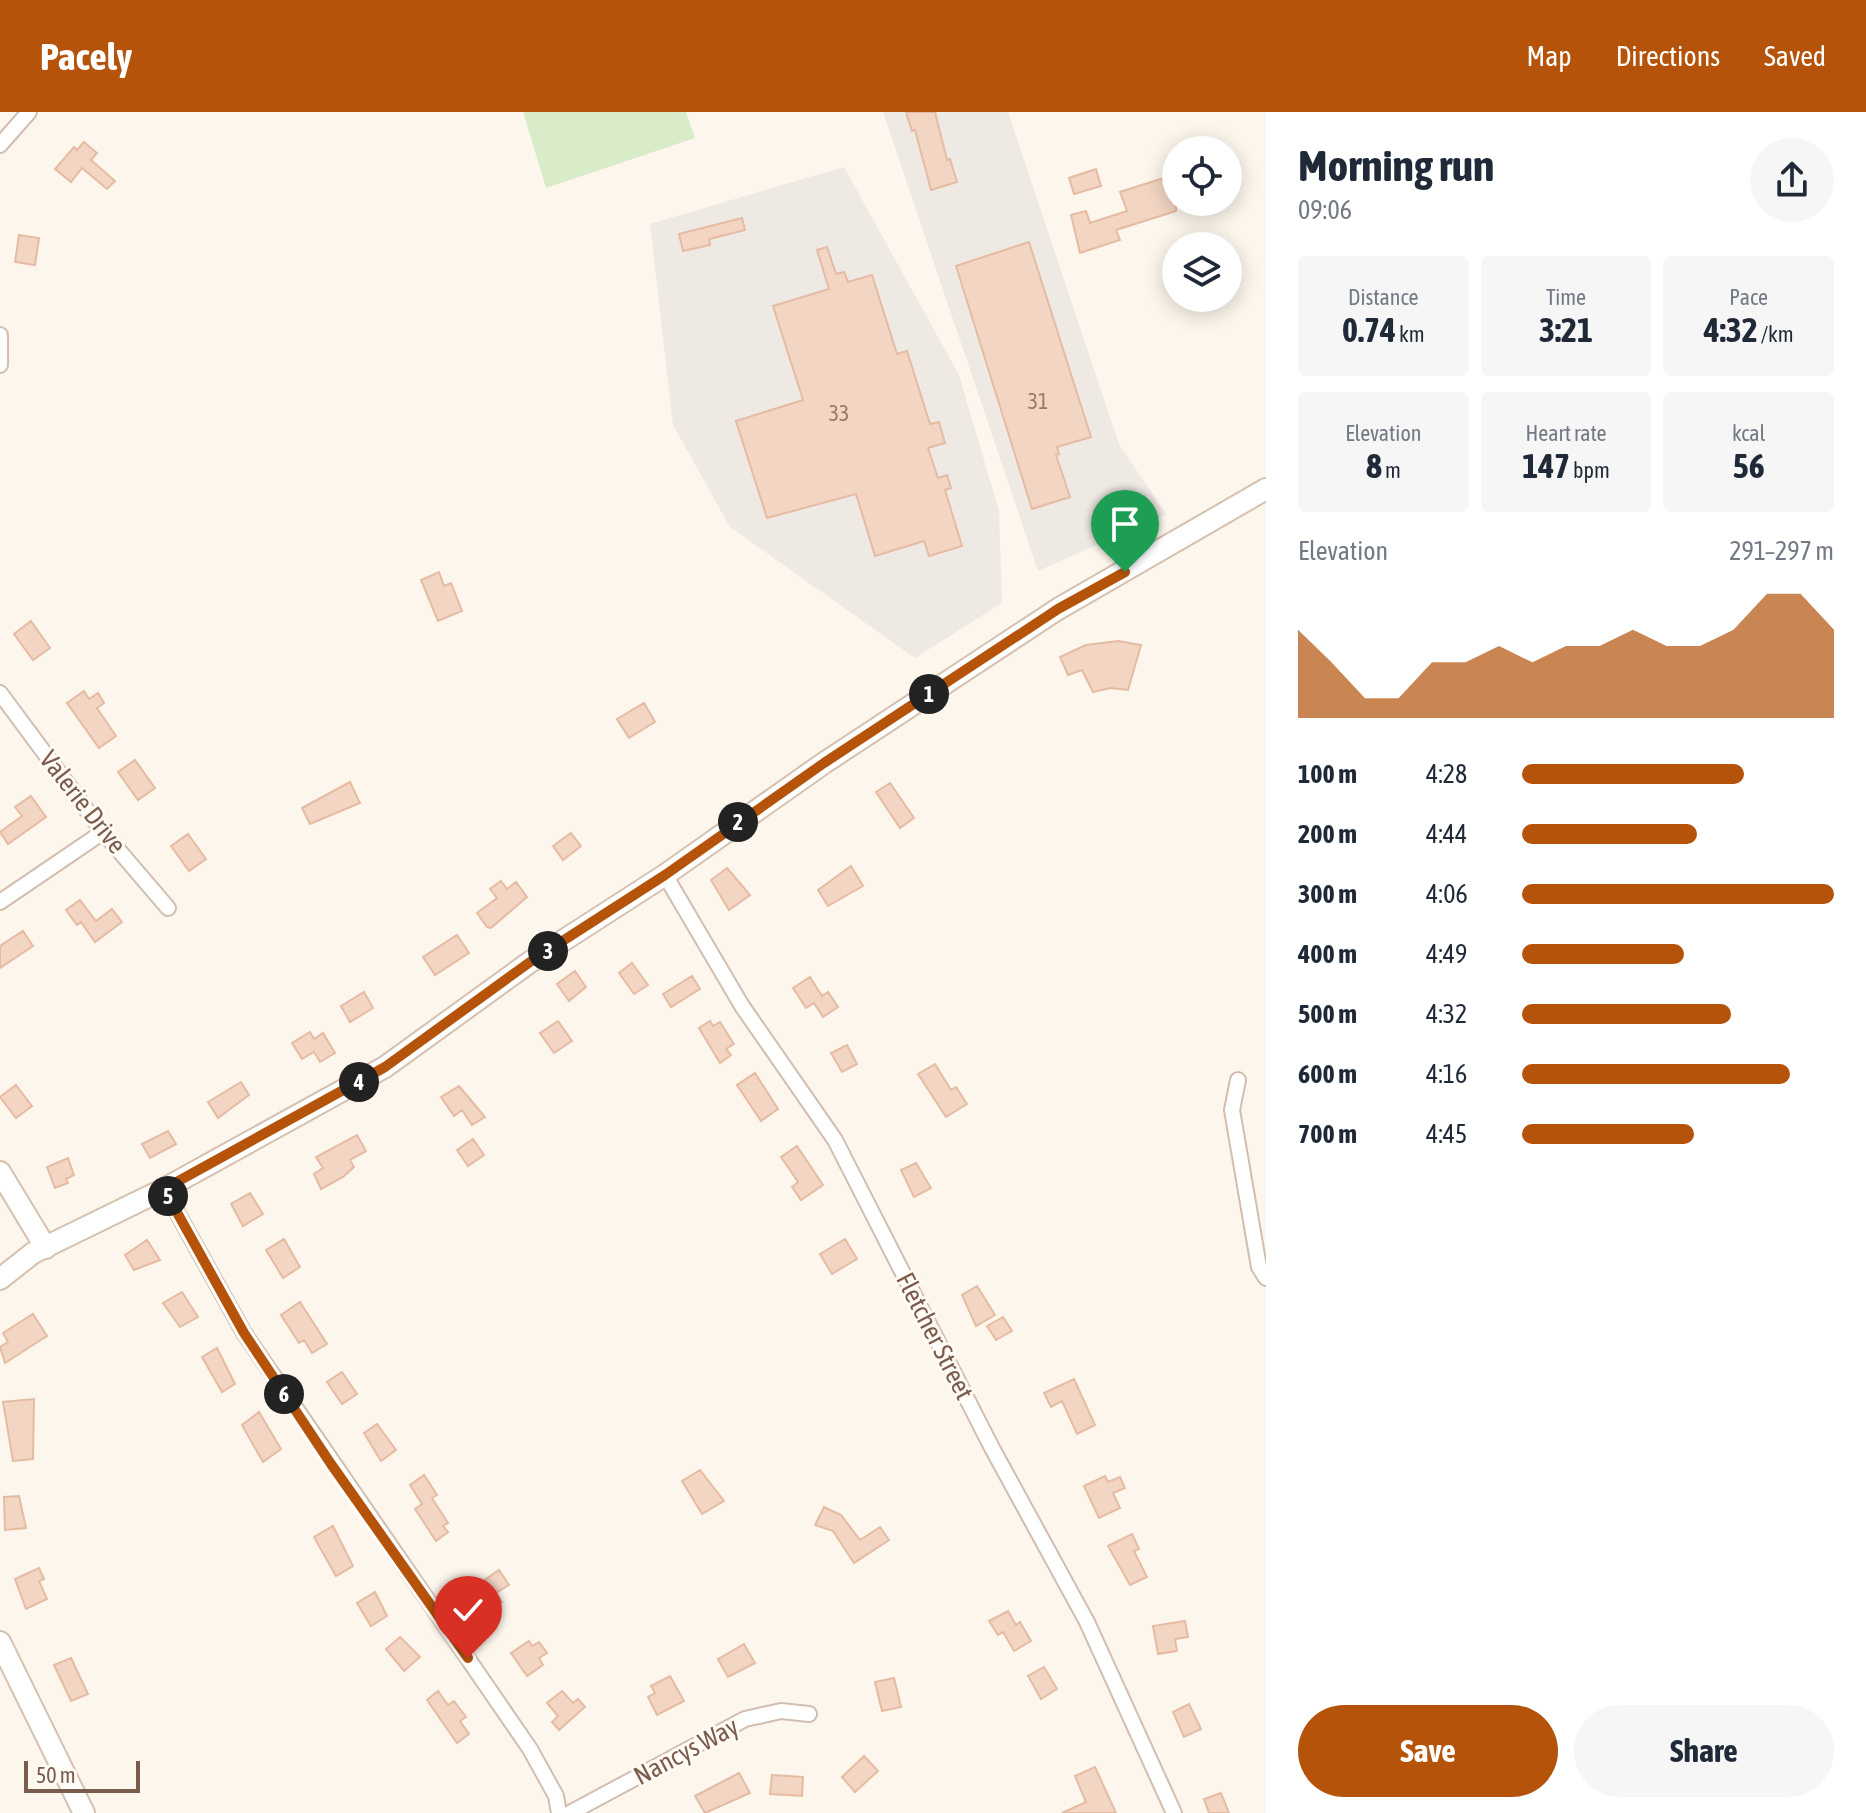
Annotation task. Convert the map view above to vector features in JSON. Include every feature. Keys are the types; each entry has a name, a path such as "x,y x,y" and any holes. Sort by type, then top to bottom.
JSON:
{"street":[{"path":"0,145 29,112"},
{"path":"0,335 0,365"},
{"path":"0,1279 33,1253 164,1189 385,1067 530,962 665,875 824,763 1058,609 1266,489"},
{"name":"Valerie Drive","path":"0,693 103,832 168,908"},
{"path":"0,902 103,832"},
{"name":"Fletcher Street","path":"665,875 742,1006 835,1140 992,1448 1087,1622 1174,1813"},
{"path":"1238,1080 1232,1110 1259,1267 1266,1278"},
{"path":"0,1172 46,1248"},
{"path":"164,1189 252,1347 530,1749 556,1796 559,1813"},
{"path":"0,1642 84,1813"},
{"name":"Nancys Way","path":"570,1813 745,1719 781,1711 809,1714"}],"shaded area":[{"path":"883,112 1008,112 1119,444 1166,514 1038,571"},
{"path":"844,167 959,375 999,511 1002,603 915,658 730,527 673,425 650,224"}],"green space":[{"path":"523,112 686,112 695,138 546,188"}],"building":[{"path":"906,112 935,112 947,160 950,159 957,182 931,190 915,130 912,131"},
{"path":"84,142 97,153 91,160 115,181 107,189 82,168 71,182 55,169 74,147 77,150"},
{"path":"1096,169 1101,186 1074,194 1069,178"},
{"path":"1162,178 1162,215 1116,230 1120,240 1080,253 1071,215 1086,211 1090,223 1127,211 1120,192"},
{"path":"742,218 745,230 709,239 710,245 683,251 679,234"},
{"path":"19,235 39,238 35,265 15,262"},
{"path":"1029,242 1091,437 1057,447 1059,454 1056,455 1070,497 1032,509 956,266"},
{"path":"827,247 836,274 844,272 848,282 872,275 897,354 907,351 930,424 939,422 945,443 928,448 938,478 947,475 951,488 945,490 962,546 929,556 924,541 875,556 856,494 767,518 736,421 803,400 773,306 829,289 817,250"},
{"path":"439,572 444,586 451,583 462,611 438,621 421,580"},
{"path":"31,621 50,648 33,660 14,634"},
{"path":"1118,641 1141,645 1128,690 1110,688 1093,692 1082,670 1068,675 1060,657 1086,645"},
{"path":"84,691 89,699 98,693 104,703 97,708 116,736 99,748 67,703"},
{"path":"644,703 655,722 629,738 617,719"},
{"path":"135,760 155,788 138,800 118,772"},
{"path":"350,782 360,803 310,824 302,808"},
{"path":"890,783 914,818 900,828 876,792"},
{"path":"31,796 46,817 8,844 0,832 22,816 15,807"},
{"path":"571,833 581,846 563,860 553,846"},
{"path":"188,834 206,859 189,871 171,846"},
{"path":"851,866 863,886 828,906 818,890"},
{"path":"727,868 750,895 729,910 711,880"},
{"path":"501,881 507,889 516,882 527,897 491,928 487,927 477,913 497,898 490,889"},
{"path":"80,900 96,921 112,909 122,922 95,942 81,922 77,925 66,910"},
{"path":"23,931 33,946 0,968 0,946"},
{"path":"457,935 469,953 435,975 423,957"},
{"path":"632,963 648,985 634,994 619,973"},
{"path":"575,971 586,987 569,1001 557,984"},
{"path":"692,976 700,989 671,1007 663,994"},
{"path":"810,977 822,996 828,992 838,1007 823,1017 814,1003 806,1008 793,988"},
{"path":"364,992 373,1008 350,1022 341,1006"},
{"path":"558,1021 572,1041 554,1053 540,1033"},
{"path":"710,1021 713,1026 720,1022 734,1044 726,1049 731,1055 720,1063 699,1028"},
{"path":"310,1032 314,1039 323,1033 335,1053 320,1062 314,1052 302,1059 292,1043"},
{"path":"847,1045 857,1064 842,1072 831,1053"},
{"path":"935,1064 951,1090 956,1087 967,1104 946,1117 918,1074"},
{"path":"755,1073 778,1109 761,1121 737,1085"},
{"path":"241,1082 249,1095 218,1118 208,1102"},
{"path":"16,1085 32,1106 16,1118 0,1097"},
{"path":"459,1086 485,1117 472,1125 462,1110 454,1116 441,1097"},
{"path":"168,1131 176,1144 150,1158 142,1144"},
{"path":"357,1135 366,1151 350,1160 354,1167 343,1177 321,1189 314,1174 323,1168 316,1157"},
{"path":"473,1139 484,1155 468,1166 457,1150"},
{"path":"797,1146 823,1185 801,1200 792,1187 798,1182 781,1157"},
{"path":"68,1158 74,1175 66,1179 68,1183 55,1188 47,1167"},
{"path":"916,1163 931,1188 914,1197 901,1170"},
{"path":"250,1193 263,1214 243,1226 231,1204"},
{"path":"284,1239 300,1267 283,1278 266,1250"},
{"path":"845,1239 857,1259 832,1274 820,1254"},
{"path":"147,1240 160,1260 134,1270 125,1255"},
{"path":"977,1286 995,1315 976,1326 962,1295"},
{"path":"182,1292 198,1317 180,1327 163,1303"},
{"path":"300,1302 327,1344 312,1353 304,1340 299,1343 281,1315"},
{"path":"33,1314 47,1336 5,1363 0,1347 8,1342 3,1333"},
{"path":"1003,1317 1012,1331 996,1340 987,1326"},
{"path":"217,1348 235,1384 222,1392 202,1357"},
{"path":"342,1372 357,1394 342,1404 327,1382"},
{"path":"1074,1379 1095,1425 1077,1434 1062,1401 1051,1407 1044,1393"},
{"path":"34,1399 33,1459 13,1461 3,1402"},
{"path":"259,1412 281,1449 263,1462 242,1425"},
{"path":"377,1424 396,1450 381,1461 364,1433"},
{"path":"700,1470 724,1501 702,1514 682,1481"},
{"path":"424,1475 437,1495 432,1498 448,1523 443,1526 448,1532 436,1541 415,1509 422,1504 410,1485"},
{"path":"1105,1476 1108,1482 1120,1477 1125,1488 1113,1493 1120,1508 1099,1518 1084,1486"},
{"path":"19,1496 26,1528 5,1530 4,1497"},
{"path":"824,1507 841,1515 860,1540 880,1527 889,1540 854,1563 833,1531 815,1525"},
{"path":"333,1526 353,1566 336,1576 314,1537"},
{"path":"1132,1534 1139,1549 1134,1551 1147,1577 1130,1585 1108,1546"},
{"path":"39,1568 44,1579 39,1581 47,1599 26,1609 15,1579"},
{"path":"499,1570 509,1585 496,1593 502,1602 485,1613 470,1590"},
{"path":"375,1592 387,1616 371,1626 357,1603"},
{"path":"1008,1611 1016,1625 1020,1622 1031,1641 1014,1651 1003,1632 998,1635 989,1621"},
{"path":"1185,1621 1188,1637 1175,1639 1177,1651 1158,1654 1153,1626"},
{"path":"400,1637 420,1657 404,1671 386,1649"},
{"path":"529,1641 532,1646 539,1642 547,1653 539,1658 543,1665 527,1676 511,1653"},
{"path":"744,1644 755,1663 728,1677 718,1659"},
{"path":"71,1658 88,1694 71,1701 54,1665"},
{"path":"1044,1667 1057,1689 1041,1699 1028,1676"},
{"path":"670,1676 684,1701 657,1715 648,1697 655,1693 651,1686"},
{"path":"894,1678 901,1707 882,1711 875,1682"},
{"path":"438,1691 448,1705 454,1701 466,1717 460,1721 469,1734 457,1743 427,1700"},
{"path":"562,1691 573,1703 578,1699 585,1707 559,1730 552,1722 558,1716 547,1703"},
{"path":"1189,1704 1201,1729 1184,1737 1173,1712"},
{"path":"864,1756 878,1771 855,1792 842,1777"},
{"path":"1095,1767 1116,1813 1062,1813 1086,1802 1075,1776"},
{"path":"739,1773 750,1793 705,1813 695,1796"},
{"path":"772,1775 803,1777 802,1796 770,1794"},
{"path":"1221,1793 1229,1813 1209,1813 1204,1799"}],"route":[{"path":"468,1658 331,1464 244,1333 164,1189 385,1067 530,962 665,875 824,763 1058,609 1125,572"}]}
